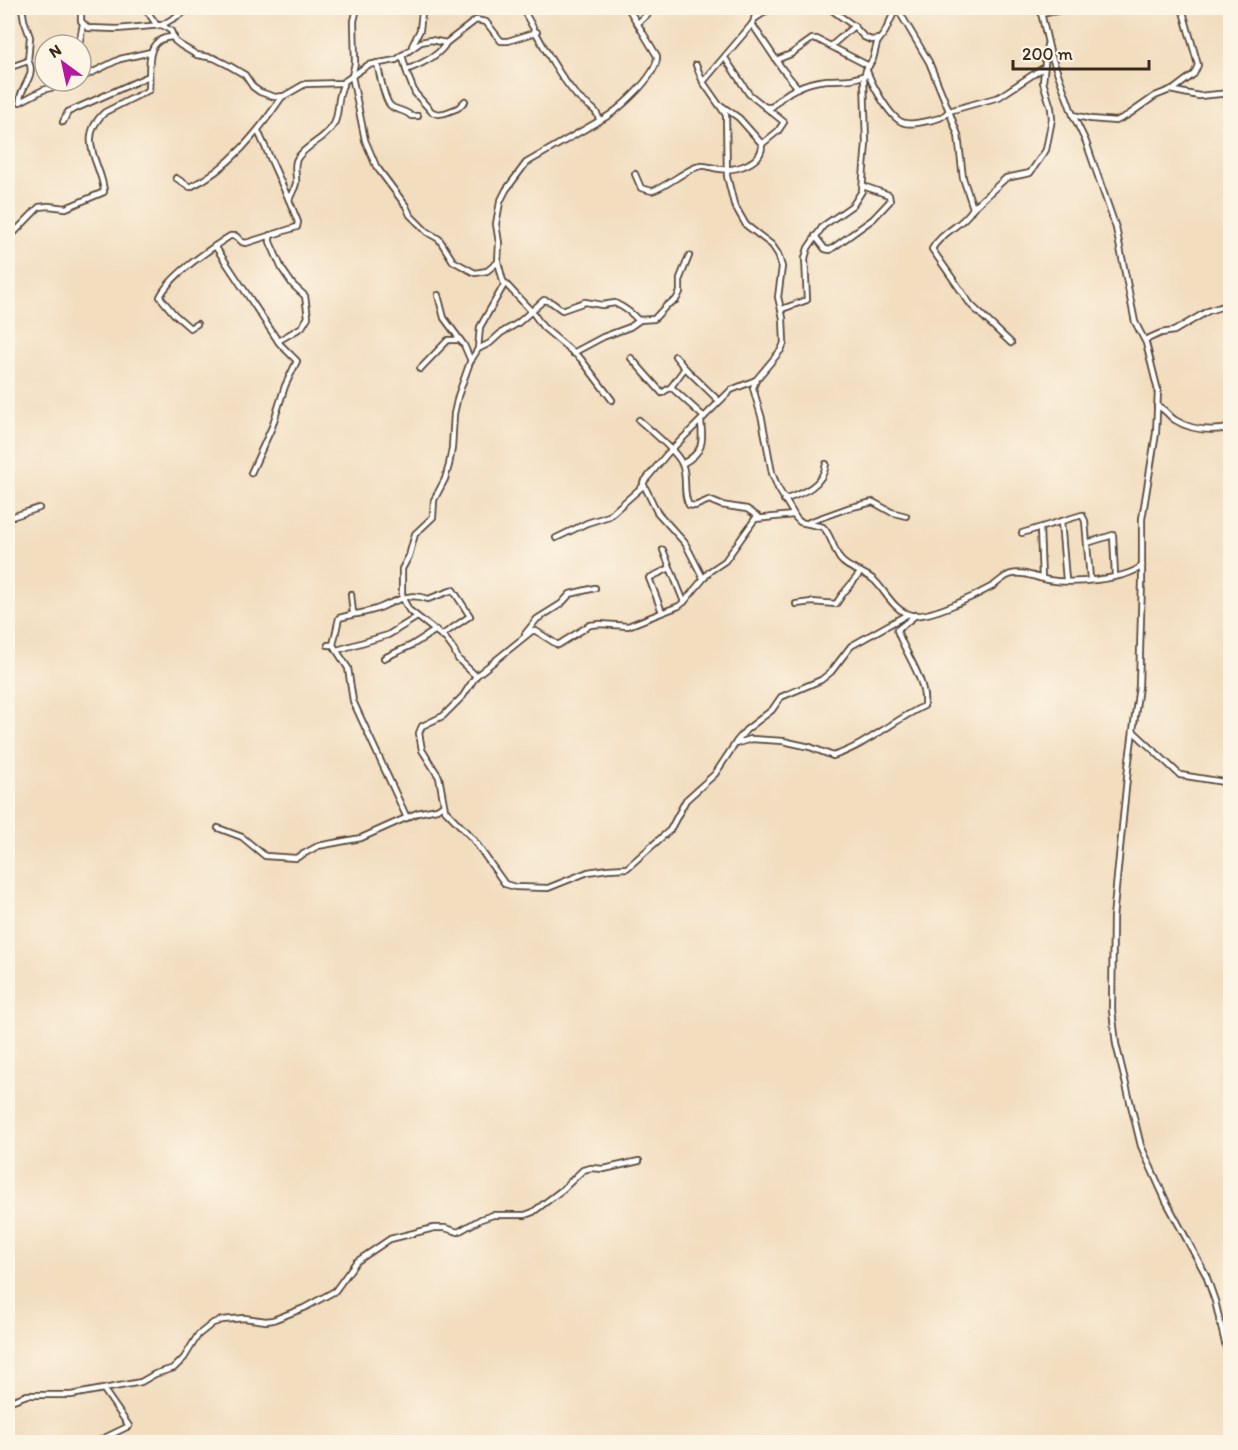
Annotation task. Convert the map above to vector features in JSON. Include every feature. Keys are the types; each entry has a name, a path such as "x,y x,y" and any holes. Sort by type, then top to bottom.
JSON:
{"street":[{"path":"22,8 30,37 28,61 32,67 19,102 38,93"},
{"path":"81,8 83,24 81,33"},
{"path":"145,8 159,24 171,32 178,44 243,73 253,87 272,97 282,96 304,84 340,84 368,65 393,61 410,48 426,41 446,43"},
{"path":"83,24 88,28 117,29 159,24 191,8"},
{"path":"357,8 354,21 355,59 352,76 363,134 376,166 406,206 410,215 427,232 439,239 453,261 472,272 487,271 498,262"},
{"path":"410,48 420,30 422,12 427,8"},
{"path":"522,8 558,73 581,101 592,107 599,121"},
{"path":"612,400 584,362 542,326 532,311 504,282 498,262 499,243 496,224 503,195 526,163 613,114 643,83 657,62 657,56 628,8"},
{"path":"638,23 654,8"},
{"path":"756,18 757,8"},
{"path":"703,82 756,18 771,8"},
{"path":"829,8 854,26 864,37 871,40 879,39"},
{"path":"782,309 807,299 805,255 815,236 825,224 857,201 863,186 866,143 863,90 867,71 879,39 887,30 897,8"},
{"path":"897,8 929,62 949,111 958,135 963,178 973,208"},
{"path":"1040,8 1047,44 1104,192 1123,257 1135,322 1145,340 1157,388 1156,433 1142,519 1139,686 1113,918 1112,1010 1116,1044 1141,1146 1211,1288 1230,1364"},
{"path":"1041,14 1071,8"},
{"path":"1073,115 1116,121 1155,96 1174,89 1194,74 1198,65 1182,8"},
{"path":"406,70 435,54 445,47 446,43 478,20 486,22 501,41 537,32"},
{"path":"752,24 798,88"},
{"path":"831,45 854,26"},
{"path":"8,239 39,207 66,208 104,192 92,156 94,128 105,112 148,91 151,52 159,41 174,37"},
{"path":"776,60 791,54 812,39 831,45 867,71 879,96 887,104 892,115 902,123 937,119 949,111 1003,95 1013,86 1043,68"},
{"path":"1011,343 971,305 932,249 942,235 968,215 1006,178 1030,173 1046,150 1052,116 1043,82 1047,44"},
{"path":"93,72 120,59 151,52"},
{"path":"402,55 415,93 435,113 442,114 457,109 465,101"},
{"path":"725,58 749,94 784,123 762,144"},
{"path":"8,68 28,61"},
{"path":"377,63 388,103 411,116 418,116"},
{"path":"696,65 703,82 722,106 726,115 729,193 742,220 770,243 778,254 782,268 778,297 782,309 783,348 756,380 753,391 762,419 771,468 784,500 799,522 825,529 841,560 875,581 891,601 908,614 933,612 962,601 1011,574 1066,580 1090,579 1134,572 1142,566"},
{"path":"765,107 772,107 780,98 798,88 827,80 854,80 867,71"},
{"path":"63,122 68,112 149,76"},
{"path":"289,200 296,183 296,161 302,153 325,135 334,123 340,93 346,81"},
{"path":"1174,89 1199,96 1230,93"},
{"path":"176,178 188,187 193,186 222,166 258,131 282,96"},
{"path":"635,174 641,188 650,191 700,166 727,169 757,159 762,152 762,144 739,118 722,106"},
{"path":"197,324 190,328 174,315 160,297 174,279 215,246 233,235 246,243 298,226 258,131"},
{"path":"815,236 825,249 830,250 883,210 890,201 890,195 884,191 863,186"},
{"path":"270,235 270,242 282,269 293,285 305,296 308,317 302,327 278,341"},
{"path":"215,246 278,341 297,362 285,386 272,427 251,473"},
{"path":"573,353 630,327 640,320 656,318 667,305 676,300 680,292 680,278 689,256"},
{"path":"476,676 458,659 453,647 442,635 409,610 402,597 403,567 416,532 433,517 434,500 447,473 453,448 455,409 471,361 478,349 479,330 504,282"},
{"path":"438,295 444,318 471,361"},
{"path":"478,349 518,323 545,300 561,310 585,302 602,306 614,303 640,320"},
{"path":"1145,340 1161,333 1174,331 1208,311 1230,304"},
{"path":"420,369 448,340 459,340"},
{"path":"675,356 719,401"},
{"path":"631,358 660,392 671,387 686,368"},
{"path":"556,538 587,523 609,516 643,486 671,450 719,401 734,388 756,380"},
{"path":"671,387 702,419 703,436 700,447 694,457 682,464"},
{"path":"1157,406 1161,406 1176,421 1191,428 1206,430 1230,428"},
{"path":"639,420 654,432 682,464 686,500 689,506 710,500 721,505 747,509 760,518"},
{"path":"784,500 812,488 824,472 826,464"},
{"path":"643,486 657,512 685,543 704,578"},
{"path":"806,523 873,502 891,512 906,516"},
{"path":"8,518 39,508"},
{"path":"793,515 754,520 723,564 711,569 684,602 662,612 623,627 604,624 590,625 558,645 536,631 532,631 476,676 463,696 441,717 424,724 420,730 422,750 440,782 443,805 447,813 476,843 504,884 514,887 550,888 588,872 629,868 670,830 686,800 715,774 735,744 750,727 772,710 783,695 799,691 821,680 831,672 851,646 908,614"},
{"path":"1023,533 1083,516 1090,579"},
{"path":"1061,521 1066,580"},
{"path":"1040,528 1042,578"},
{"path":"1087,543 1113,535 1115,576"},
{"path":"663,550 684,602"},
{"path":"662,612 649,578 670,568"},
{"path":"796,604 812,602 836,604 861,572"},
{"path":"524,637 537,619 561,604 570,594 595,588"},
{"path":"406,818 353,700 348,668 333,647 338,619 383,607 402,597 420,595 427,599 452,590 470,616 442,635"},
{"path":"351,594 355,614"},
{"path":"735,744 752,739 783,741 810,747 832,756 858,747 903,716 924,706 917,673 897,630 916,615"},
{"path":"333,647 388,635 417,617"},
{"path":"384,658 414,644 436,630"},
{"path":"1133,731 1180,775 1230,783"},
{"path":"218,828 240,836 265,856 294,858 318,846 361,838 424,810 437,809 443,805"},
{"path":"8,1402 31,1395 70,1395 138,1384 160,1372 174,1368 184,1358 196,1337 213,1323 244,1318 270,1321 304,1308 335,1291 356,1262 393,1238 434,1228 445,1228 458,1232 493,1215 528,1214 543,1206 583,1170 604,1169 639,1161"},
{"path":"96,1443 129,1426 104,1390"}]}
